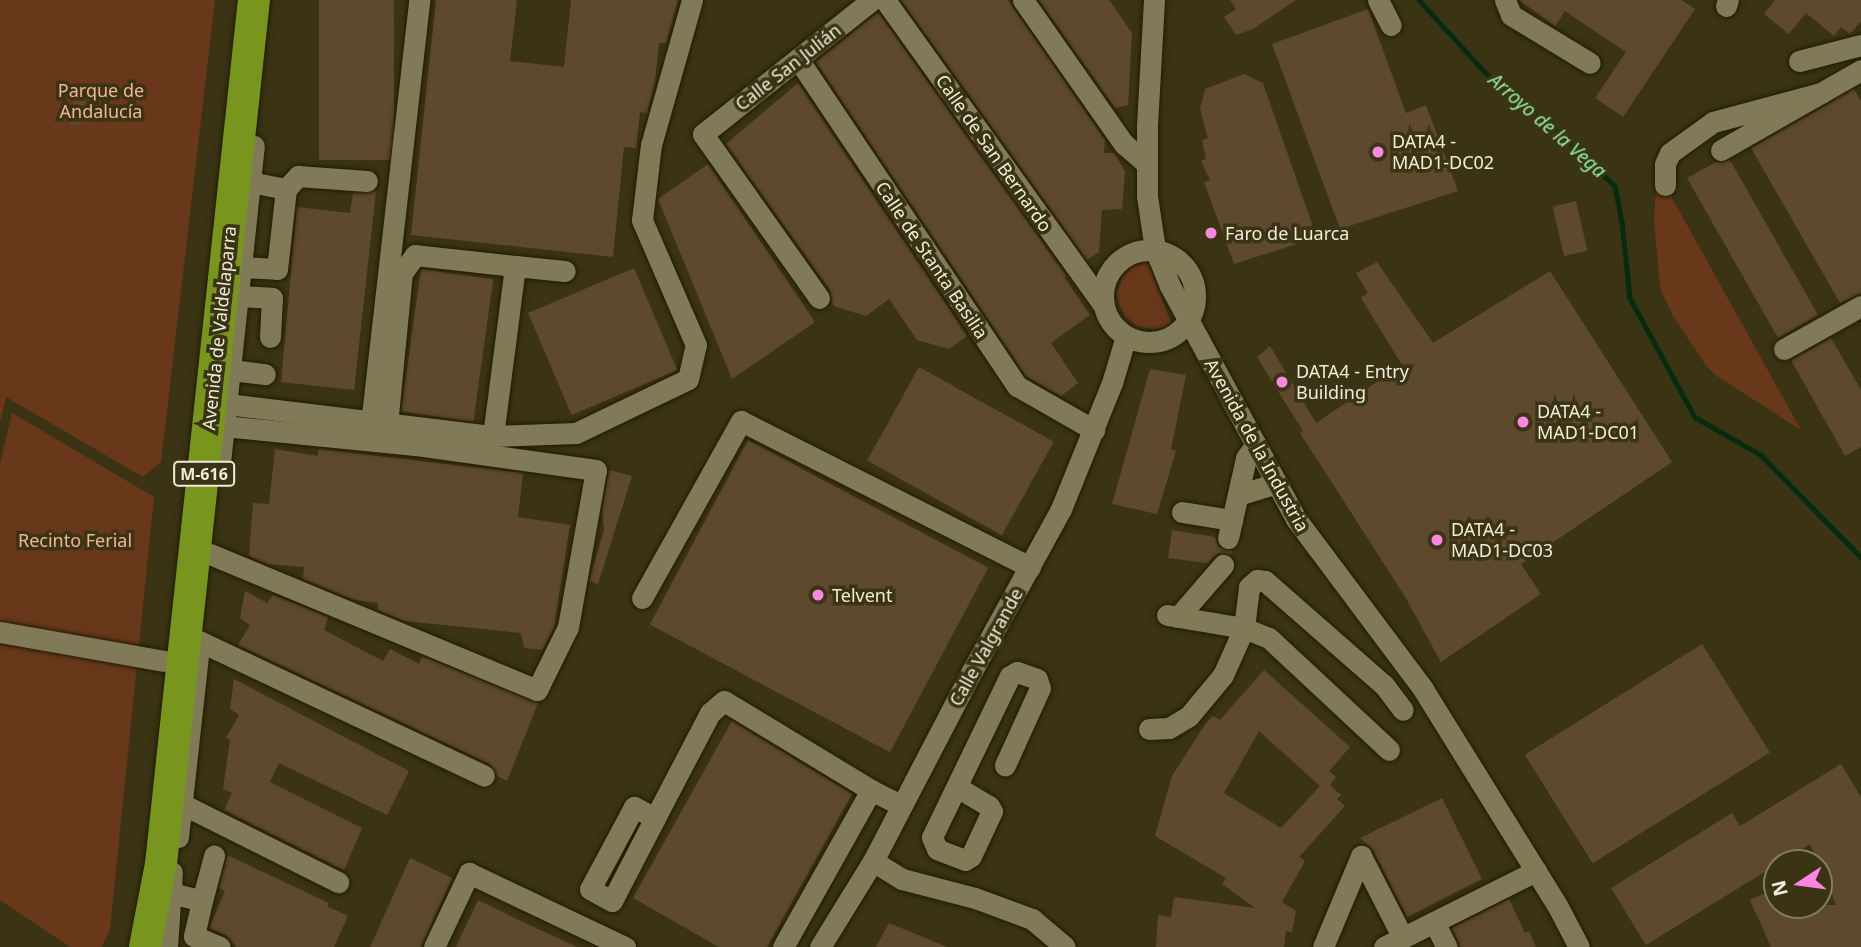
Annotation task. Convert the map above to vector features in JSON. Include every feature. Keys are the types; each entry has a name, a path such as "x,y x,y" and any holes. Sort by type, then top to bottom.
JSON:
{"highway":[{"name":"Avenida de Valdelaparra","path":"128,947 135,918 164,661 233,0"},
{"name":"Avenida de Valdelaparra","path":"145,947 175,802 173,748 254,0"},
{"path":"173,748 194,719"}],"street":[{"name":"Avenida de Valdelaparra","path":"167,947 175,802 194,719 199,641 231,370 269,0"},
{"path":"379,424 419,0"},
{"path":"227,404 493,436 576,433 688,379 696,345 642,220 651,145 692,0"},
{"name":"Calle San Julián","path":"819,298 703,134 873,0"},
{"name":"Calle de San Bernardo","path":"885,0 1104,306"},
{"path":"1023,0 1124,144 1147,164"},
{"name":"Avenida de la Industria","path":"1154,0 1147,196 1155,250 1188,323 1304,531 1379,627 1454,738 1536,871 1579,947"},
{"path":"1378,0 1391,25"},
{"path":"1505,0 1511,15 1590,64"},
{"path":"1800,61 1861,45"},
{"name":"Calle de Stanta Basilia","path":"798,59 1017,386 1094,430"},
{"path":"1721,150 1861,70"},
{"path":"1665,185 1665,164 1670,153 1713,122 1821,93"},
{"path":"241,267 277,269 286,189 298,176 366,181"},
{"path":"250,182 286,189"},
{"path":"1155,250 1139,250 1115,265 1103,290 1104,306 1116,328 1138,341 1165,340 1188,323"},
{"path":"379,424 402,274 415,255 565,271"},
{"path":"493,436 514,266"},
{"path":"238,296 272,298 270,337"},
{"path":"1784,349 1861,306"},
{"name":"Calle Valgrande","path":"820,947 873,861 948,716 1062,509 1094,430 1126,336"},
{"path":"231,370 265,374"},
{"path":"642,598 741,421 1030,568"},
{"path":"210,554 537,690 568,627 596,470 415,445 224,426"},
{"path":"1182,512 1230,529 1246,458 1255,444"},
{"path":"1238,495 1277,483"},
{"path":"1223,565 1172,616 1244,628 1269,638 1389,750"},
{"path":"1149,729 1169,728 1189,716 1223,675 1244,628 1250,587 1257,580 1265,581 1384,685 1403,710"},
{"path":"0,632 164,661"},
{"path":"199,641 484,776"},
{"path":"957,787 1013,673 1037,679 1040,688 1005,765"},
{"path":"655,818 710,713 724,701 871,790 901,805"},
{"path":"948,716 982,733"},
{"path":"783,947 871,790"},
{"path":"175,802 338,882"},
{"path":"214,856 194,936 220,947"},
{"path":"1323,947 1361,856 1394,942 1536,871"},
{"path":"873,861 902,879 975,898 1032,919 1065,947"},
{"path":"434,947 469,873 612,944"},
{"path":"171,893 202,901"},
{"path":"1434,922 1447,947"}],"green space":[{"name":"Parque de Andalucía","path":"0,0 215,0 161,462 143,477 6,397 0,422"},
{"path":"1657,171 1801,430 1717,376 1707,367 1675,319 1661,291 1659,276 1654,221"},
{"path":"1148,262 1172,326 1154,329 1137,326 1125,316 1119,303 1117,293 1123,276 1133,266"},
{"name":"Recinto Ferial","path":"12,413 154,497 110,929 102,947 70,947 0,900 0,464"}],"building":[{"path":"319,0 394,0 394,160 319,160"},
{"path":"436,0 517,0 510,61 564,67 571,0 678,0 666,43 659,43 655,82 647,113 640,112 636,148 624,147 613,257 411,235"},
{"path":"901,0 1008,0 1105,140 1104,153 1114,153 1125,171 1122,209 1102,210 1099,252 1087,260"},
{"path":"1039,0 1109,0 1132,33 1128,105 1115,108"},
{"path":"1230,0 1296,0 1253,29 1236,35 1224,17 1236,9"},
{"path":"1519,0 1681,0 1695,9 1623,117 1595,98 1626,52 1565,11 1555,26"},
{"path":"1775,0 1861,0 1861,21 1850,34 1841,27 1834,36 1806,13 1789,34 1764,14"},
{"name":"DATA4 - MAD1-DC02","path":"1368,9 1406,113 1426,105 1458,191 1340,229 1272,44"},
{"path":"878,12 1066,276 1064,277 1090,315 1051,343 1078,383 1061,396 1026,376 816,62"},
{"path":"1244,74 1263,83 1312,224 1306,241 1234,264 1204,182 1210,180 1201,161 1206,159 1202,140 1208,138 1200,109 1205,89"},
{"path":"798,83 967,336 949,349 917,340 889,299 866,316 833,306 830,290 726,144"},
{"path":"1854,89 1861,101 1861,293 1840,303 1751,148"},
{"path":"77,91 88,94 79,126 68,123"},
{"path":"1730,160 1818,315 1778,338 1687,178 1716,162"},
{"path":"708,164 815,322 732,379 658,199"},
{"path":"376,191 354,390 281,382 297,207 350,213 353,193"},
{"path":"1576,201 1587,251 1564,256 1553,206"},
{"name":"DATA4 - MAD1-DC01","path":"1377,262 1433,343 1550,271 1672,462 1521,564 1541,594 1441,662 1404,595 1300,433 1303,431 1257,357 1270,346 1316,423 1402,365 1361,298 1368,293 1356,273"},
{"path":"634,268 677,370 572,415 528,313"},
{"path":"421,269 493,279 473,422 401,412"},
{"path":"1831,338 1861,390 1861,447 1845,456 1791,360"},
{"path":"919,367 1054,442 1002,535 867,461"},
{"path":"1150,369 1186,375 1171,449 1176,451 1157,514 1112,504"},
{"name":"Telvent","path":"748,440 988,568 890,752 650,625"},
{"path":"275,449 318,456 318,449 523,473 518,517 570,525 554,627 542,650 524,648 521,633 405,621 378,610 378,603 355,600 303,579 304,567 268,564 249,556 253,503 269,504"},
{"path":"609,470 632,476 598,584 589,581 604,530 602,511"},
{"path":"1172,530 1215,537 1219,547 1232,551 1231,555 1218,553 1207,563 1168,558"},
{"path":"245,591 267,603 273,595 328,617 324,630 383,661 390,649 419,664 422,656 538,703 507,781 497,776 490,764 238,645 250,625 240,618"},
{"path":"1702,644 1770,753 1593,863 1525,755"},
{"path":"1264,670 1350,747 1329,771 1336,777 1330,785 1341,795 1337,799 1345,806 1299,857 1305,861 1282,902 1296,911 1292,932 1286,931 1284,947 1156,947 1158,915 1171,917 1174,897 1255,908 1222,884 1226,878 1155,836 1172,776 1206,723 1213,716 1220,720","holes":["1259,731 1320,786 1281,828 1224,793"]},
{"path":"234,679 409,771 387,815 279,763 270,782 362,828 344,870 224,810 232,793 223,789 230,740 226,738 239,715 230,709"},
{"path":"732,721 852,794 767,947 719,947 633,898"},
{"path":"1841,764 1861,797 1861,947 1771,947 1750,900 1763,894 1763,919 1833,919 1833,905 1836,905 1833,898 1833,849 1812,849 1810,844 1802,849 1763,849 1763,873 1646,945 1611,888 1732,813 1740,826"},
{"path":"1442,798 1482,879 1407,917 1373,850 1360,838"},
{"path":"227,855 329,903 327,906 348,916 334,947 236,947 226,935 209,928 225,891 219,888"},
{"path":"410,858 452,878 421,947 370,947"},
{"path":"1509,899 1525,933 1529,931 1536,947 1460,947 1452,928"},
{"path":"478,900 525,923 577,947 456,947"},
{"path":"889,923 947,947 876,947"}],"waterway":[{"name":"Arroyo de la Vega","path":"1419,0 1495,83 1563,136 1615,186 1622,222 1630,298 1695,417 1761,455 1861,557"}],"place":[{"name":"DATA4 - MAD1-DC02","path":"1378,152"},
{"name":"Faro de Luarca","path":"1211,233"},
{"name":"DATA4 - Entry Building","path":"1282,382"},
{"name":"DATA4 - MAD1-DC01","path":"1523,422"},
{"name":"DATA4 - MAD1-DC03","path":"1437,540"},
{"name":"Telvent","path":"818,595"}]}
